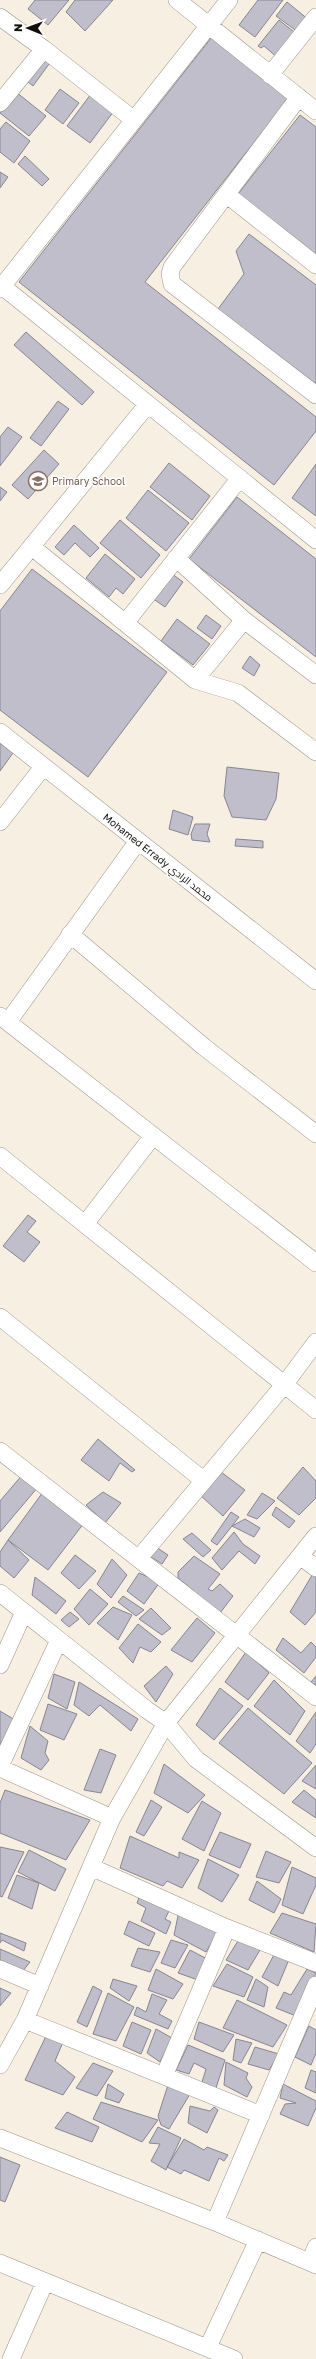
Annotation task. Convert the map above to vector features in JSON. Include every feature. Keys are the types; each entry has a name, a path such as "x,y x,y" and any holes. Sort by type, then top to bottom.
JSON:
{"street":[{"path":"177,0 316,111"},
{"path":"229,0 1,288 148,404 316,540"},
{"path":"0,17 44,49 134,120"},
{"path":"270,75 316,17"},
{"path":"0,103 44,49"},
{"path":"299,97 172,267 170,274 172,284 316,395"},
{"path":"226,194 316,265"},
{"path":"0,586 148,404"},
{"path":"126,622 240,478"},
{"path":"32,547 126,622 195,680 238,694 316,752"},
{"path":"176,558 244,620 316,675"},
{"path":"195,680 244,620"},
{"name":"Mohamed Errady محمد الرادي","path":"0,732 316,980"},
{"path":"0,822 43,767"},
{"path":"138,841 70,934 4,1019 316,1264"},
{"path":"70,934 204,1047 316,1134"},
{"path":"85,1224 153,1136"},
{"path":"0,1156 316,1410"},
{"path":"0,1317 202,1480"},
{"path":"139,1558 202,1480 284,1385 316,1342"},
{"path":"0,1451 316,1697"},
{"path":"0,2064 25,2020 112,1818 166,1723 316,1536"},
{"path":"300,1556 316,1568"},
{"path":"0,1593 147,1710 166,1723 196,1759 316,1848"},
{"path":"0,1665 24,1612"},
{"path":"59,1640 0,1767 112,1818"},
{"path":"92,1867 227,1928 316,1963"},
{"path":"164,2076 227,1928"},
{"path":"0,1969 40,1986"},
{"path":"215,2222 316,1985"},
{"path":"25,2020 261,2115"},
{"path":"0,2138 258,2240 314,2258"},
{"path":"208,2347 258,2240"},
{"path":"0,2262 45,2282 208,2347 234,2359"},
{"path":"11,2359 45,2282"}],"building":[{"path":"35,0 69,0 48,25 28,9"},
{"path":"75,0 113,0 85,31 66,12"},
{"path":"258,0 283,0 255,37 239,25"},
{"path":"287,2 309,20 298,32 276,16"},
{"path":"279,20 298,35 279,59 264,46 261,48 258,46"},
{"path":"211,38 288,99 145,282 316,417 316,431 274,485 19,282"},
{"path":"46,55 52,60 33,86 27,81"},
{"path":"60,89 79,103 63,124 45,110"},
{"path":"16,92 46,116 29,136 0,113"},
{"path":"91,94 114,111 90,143 67,126"},
{"path":"300,115 316,127 316,255 238,194"},
{"path":"6,122 30,141 14,163 0,152 0,129"},
{"path":"25,156 49,179 42,186 18,164"},
{"path":"0,172 8,177 0,188"},
{"path":"249,234 316,285 316,384 218,309 244,274 236,251"},
{"path":"26,332 94,392 82,405 14,345"},
{"path":"58,401 69,409 41,446 30,438"},
{"path":"8,427 22,437 0,466 0,437"},
{"path":"44,450 59,464 28,499 12,485"},
{"path":"169,463 210,496 192,520 150,487"},
{"path":"316,464 316,516 292,498"},
{"path":"0,487 7,492 0,501"},
{"path":"148,490 189,523 166,551 126,518"},
{"path":"237,497 316,559 316,657 189,559"},
{"path":"120,520 160,555 141,578 100,543"},
{"path":"74,525 99,548 90,557 75,543 64,555 55,547"},
{"path":"105,554 135,579 123,594 116,588 109,597 86,578"},
{"path":"32,569 167,672 88,777 0,710 0,611"},
{"path":"171,573 183,582 165,607 152,598"},
{"path":"206,615 221,626 212,639 197,628"},
{"path":"177,619 210,644 193,665 161,641"},
{"path":"250,656 260,665 254,676 242,668"},
{"path":"0,743 13,753 0,771"},
{"path":"227,767 279,773 276,799 266,820 232,817 224,796"},
{"path":"173,810 193,817 188,835 169,829"},
{"path":"195,824 210,824 207,834 210,842 192,840 191,834"},
{"path":"236,839 263,841 263,848 235,846"},
{"path":"28,1215 36,1221 27,1232 40,1242 24,1262 3,1246"},
{"path":"98,1439 135,1470 132,1472 120,1463 109,1481 81,1460"},
{"path":"303,1467 316,1481 316,1498 299,1515 277,1498"},
{"path":"221,1472 245,1490 223,1516 200,1495"},
{"path":"23,1474 38,1487 0,1532 0,1501"},
{"path":"43,1492 84,1523 48,1570 8,1540"},
{"path":"103,1492 121,1503 105,1523 86,1505"},
{"path":"262,1493 275,1501 257,1519 247,1515"},
{"path":"276,1507 295,1521 289,1528 272,1515"},
{"path":"231,1512 239,1517 217,1545 211,1541"},
{"path":"245,1519 260,1528 254,1537 232,1526"},
{"path":"234,1532 243,1544 260,1556 255,1564 239,1551 222,1570 212,1558"},
{"path":"192,1533 211,1550 203,1557 183,1539"},
{"path":"8,1540 29,1560 14,1578 0,1566 0,1552"},
{"path":"156,1547 168,1555 162,1564 151,1557"},
{"path":"75,1555 96,1571 79,1589 61,1573"},
{"path":"194,1556 220,1574 208,1589 212,1591 220,1584 233,1596 220,1613 178,1578 178,1572"},
{"path":"112,1559 127,1575 111,1598 97,1584"},
{"path":"314,1572 316,1575 316,1612 305,1625 290,1612"},
{"path":"139,1573 160,1582 144,1604 127,1591"},
{"path":"35,1577 66,1601 56,1614 32,1595"},
{"path":"90,1589 108,1604 89,1625 74,1609"},
{"path":"123,1596 144,1610 136,1616 118,1602"},
{"path":"113,1607 132,1615 118,1640 97,1623"},
{"path":"151,1608 171,1628 162,1635 139,1619"},
{"path":"70,1612 79,1619 69,1627 61,1620"},
{"path":"197,1618 215,1633 192,1662 171,1650"},
{"path":"138,1624 161,1642 151,1652 140,1647 133,1663 119,1648"},
{"path":"283,1638 301,1653 311,1642 316,1647 316,1657 304,1673 276,1650"},
{"path":"246,1652 269,1673 248,1700 225,1682"},
{"path":"166,1666 173,1674 156,1702 144,1686"},
{"path":"54,1674 75,1682 67,1709 48,1698"},
{"path":"316,1676 316,1686 311,1682"},
{"path":"274,1680 305,1711 290,1735 254,1706"},
{"path":"79,1682 138,1719 131,1731 100,1705 89,1716 74,1705"},
{"path":"220,1688 243,1706 214,1740 196,1725"},
{"path":"48,1704 77,1714 64,1740 40,1730"},
{"path":"248,1708 312,1763 284,1794 219,1743"},
{"path":"0,1711 15,1720 0,1745"},
{"path":"316,1712 316,1744 310,1753 296,1741"},
{"path":"30,1726 48,1741 45,1753 49,1760 41,1770 21,1758"},
{"path":"100,1749 116,1755 101,1793 84,1790"},
{"path":"164,1764 205,1795 188,1813 154,1793"},
{"path":"316,1765 316,1789 302,1781"},
{"path":"5,1790 90,1820 66,1860 0,1833 0,1803"},
{"path":"304,1790 316,1800 316,1818 292,1802"},
{"path":"151,1800 162,1807 144,1836 136,1832"},
{"path":"202,1801 221,1813 204,1851 182,1839"},
{"path":"220,1832 251,1844 240,1868 209,1855"},
{"path":"130,1836 179,1858 179,1852 199,1860 182,1888 167,1881 163,1886 120,1868"},
{"path":"0,1847 24,1852 2,1897 0,1896"},
{"path":"29,1850 66,1869 55,1891 18,1872"},
{"path":"266,1851 291,1862 279,1883 256,1877"},
{"path":"208,1859 239,1875 222,1902 198,1888"},
{"path":"292,1867 316,1878 316,1885 303,1914 282,1905"},
{"path":"17,1875 39,1883 32,1909 8,1898"},
{"path":"257,1881 281,1899 274,1913 249,1900"},
{"path":"140,1895 171,1907 165,1919 171,1922 166,1934 141,1921 146,1908 137,1903"},
{"path":"179,1911 219,1930 206,1952 174,1935"},
{"path":"282,1913 316,1924 314,1952 270,1933"},
{"path":"129,1921 155,1933 149,1946 124,1934"},
{"path":"0,1933 26,1943 24,1951 2,1940 0,1943"},
{"path":"171,1940 188,1945 175,1968 161,1963"},
{"path":"238,1941 260,1950 248,1970 226,1960"},
{"path":"138,1948 160,1952 150,1972 131,1966"},
{"path":"0,1949 30,1962 23,1971 0,1960"},
{"path":"190,1950 209,1960 198,1980 178,1973"},
{"path":"275,1953 290,1957 278,1986 262,1977"},
{"path":"227,1964 253,1977 244,1997 213,1986"},
{"path":"156,1969 183,1984 173,1999 148,1990"},
{"path":"307,1969 316,1973 296,2016 276,2008 284,1992 291,1995"},
{"path":"113,1979 137,1986 129,2001 110,1988"},
{"path":"256,1979 268,1987 264,2007 247,2000"},
{"path":"93,1986 102,1991 87,2027 77,2022"},
{"path":"0,1988 11,1993 0,2006"},
{"path":"108,1993 134,2007 116,2041 93,2034"},
{"path":"152,1994 167,2000 159,2014 172,2021 168,2029 134,2015 137,2007 146,2012"},
{"path":"237,2000 287,2025 273,2047 223,2028"},
{"path":"132,2022 151,2030 141,2054 123,2046"},
{"path":"199,2022 234,2035 223,2052 194,2039"},
{"path":"309,2026 316,2030 316,2053 311,2065 295,2057"},
{"path":"156,2029 172,2038 160,2062 147,2053"},
{"path":"47,2034 63,2042 55,2061 75,2077 63,2095 25,2080"},
{"path":"236,2039 252,2043 241,2063 233,2060"},
{"path":"188,2045 225,2060 216,2088 202,2082 206,2069 194,2063 189,2074 176,2070"},
{"path":"255,2047 279,2054 269,2070 248,2064"},
{"path":"226,2062 248,2073 246,2078 252,2087 247,2097 224,2085"},
{"path":"93,2063 113,2071 97,2096 76,2088"},
{"path":"311,2070 316,2072 316,2093 305,2088"},
{"path":"108,2084 124,2094 119,2103 105,2098"},
{"path":"283,2084 316,2101 316,2108 308,2126 280,2114 285,2104 296,2103 280,2098"},
{"path":"168,2085 190,2094 169,2129 161,2125 158,2116"},
{"path":"101,2102 158,2120 142,2142 93,2119"},
{"path":"190,2106 210,2111 214,2107 218,2110 207,2133 188,2123"},
{"path":"67,2112 99,2127 92,2142 55,2128"},
{"path":"158,2127 181,2138 166,2170 151,2161 160,2144 149,2143"},
{"path":"184,2139 204,2150 207,2147 228,2155 224,2161 219,2158 209,2181 184,2170 181,2174 167,2167"},
{"path":"0,2157 20,2165 5,2202 0,2200"}],"place":[{"name":"Primary School","path":"38,481"}]}
